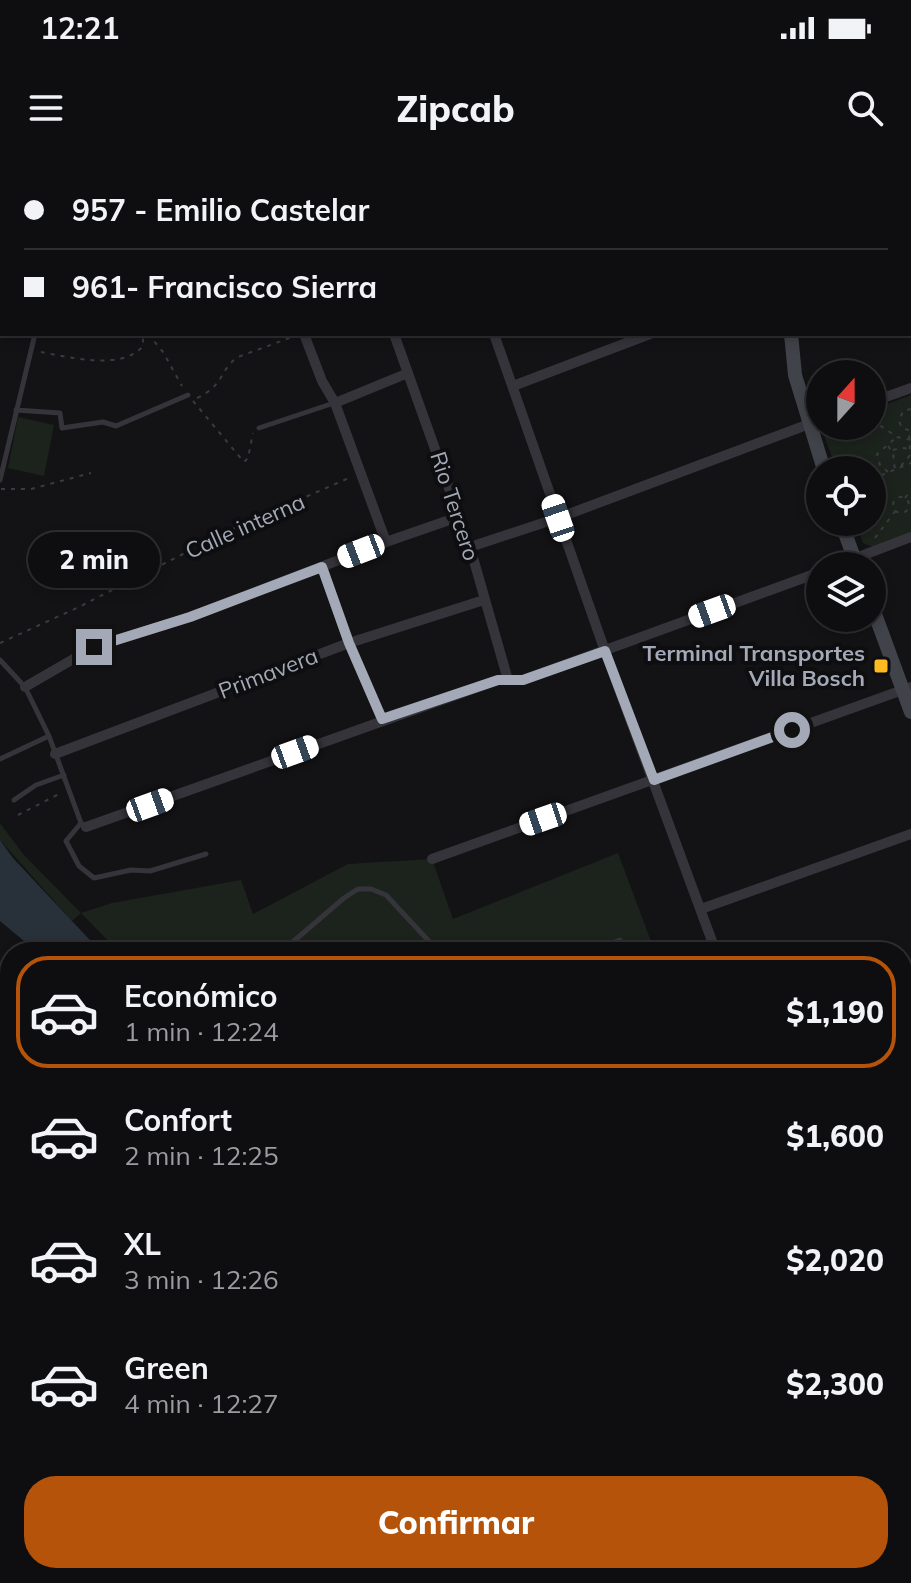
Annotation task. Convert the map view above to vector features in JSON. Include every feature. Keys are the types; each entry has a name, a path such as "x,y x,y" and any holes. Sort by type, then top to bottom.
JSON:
{"main road":[{"path":"791,336 795,375 806,402"},
{"path":"883,632 907,689 911,712"}],"street":[{"path":"304,336 322,381 335,403 386,542"},
{"name":"Rio Tercero","path":"395,336 470,547 508,680"},
{"path":"495,336 605,651 713,942"},
{"path":"513,386 645,336"},
{"path":"335,403 408,373"},
{"path":"886,397 911,388"},
{"path":"470,547 558,518 806,424"},
{"path":"25,687 94,647 190,617 458,517"},
{"path":"876,552 911,537"},
{"path":"322,567 349,643 382,719"},
{"path":"84,825 498,680 523,680 806,577"},
{"name":"Primavera","path":"55,754 349,643 484,600"},
{"path":"432,859 907,689"},
{"path":"701,909 911,834"}],"lane":[{"path":"0,480 34,336"},
{"path":"16,410 60,413 62,428 103,422 116,426 190,398"},
{"path":"259,428 335,403"},
{"path":"0,660 25,687 49,736 67,790 84,825 66,841 79,866 94,878 131,870 150,871 206,854"},
{"path":"0,759 49,736"},
{"path":"14,800 36,785 64,775"},
{"path":"293,942 358,889 371,889 386,895 430,942"}],"path":[{"path":"30,350 84,360 106,360 137,353 143,346 143,336"},
{"path":"150,336 163,352 190,398 244,462 248,458 253,433 259,428"},
{"path":"283,336 284,340"},
{"path":"190,398 217,386 232,361 238,357 297,336"},
{"path":"900,467 910,449 910,431 902,428 899,418 903,411 911,409"},
{"path":"886,430 897,437 910,440"},
{"path":"897,437 880,449 877,459 888,472 911,463"},
{"path":"887,445 892,451 895,470"},
{"path":"892,451 910,449"},
{"path":"0,489 31,489 91,473"},
{"name":"Calle interna","path":"0,643 79,607 228,531 311,497 333,483 361,474"},
{"path":"905,498 911,490"},
{"path":"896,510 901,512 908,508 905,498"},
{"path":"864,552 896,510 895,500 905,498"},
{"path":"18,815 67,790"}],"shaded area":[{"path":"911,395 911,532 873,547 863,543 861,536 886,536 886,456 832,456 826,440 886,440 886,405"},
{"path":"18,417 54,425 44,476 8,468"},
{"path":"0,823 23,854 81,913 72,921 0,840"},
{"path":"0,840 92,942 25,942 0,921"},
{"path":"618,853 651,942 109,942 81,913 112,903 241,880 253,914 348,864 432,859 453,919"}],"place":[{"name":"Terminal Transportes Villa Bosch","path":"881,666"}],"route":[{"path":"94,647 190,617 322,567 349,643 382,719 498,680 523,680 605,651 654,780 792,730"}]}
